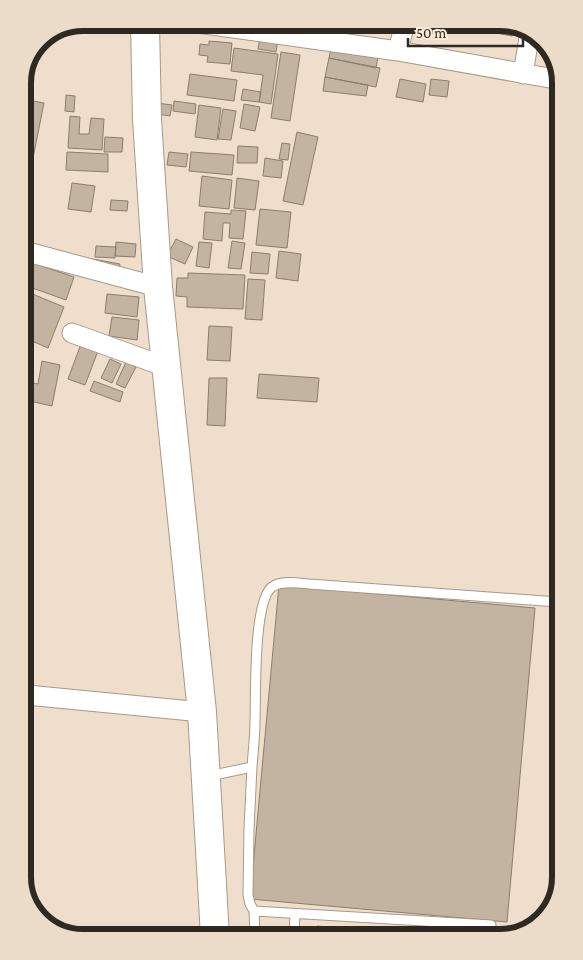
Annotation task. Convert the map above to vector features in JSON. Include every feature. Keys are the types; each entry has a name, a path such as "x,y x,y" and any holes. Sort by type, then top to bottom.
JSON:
{"main road":[{"path":"145,31 147,119 158,287 202,712 215,929"}],"street":[{"path":"260,31 398,51 551,79"},
{"path":"398,51 403,31"},
{"path":"523,74 529,40"},
{"path":"31,253 158,287"},
{"path":"72,333 166,367"},
{"path":"31,695 202,712"}],"lane":[{"path":"255,929 254,911 248,895 249,830 258,636 263,602 268,591 274,586 284,583 552,602"},
{"path":"206,776 252,767"},
{"path":"254,911 491,925"},
{"path":"294,929 295,914"}],"building":[{"path":"485,31 510,32 513,33 512,36"},
{"path":"260,37 278,39 276,52 258,49"},
{"path":"209,41 232,43 230,64 207,62 208,56 199,55 200,44 209,45"},
{"path":"234,48 278,54 271,104 259,102 263,75 231,71"},
{"path":"331,48 378,57 376,68 329,58"},
{"path":"281,52 300,55 290,121 271,118"},
{"path":"329,58 380,68 376,87 325,77"},
{"path":"190,74 237,80 234,101 187,95"},
{"path":"325,77 368,85 366,96 323,91"},
{"path":"400,79 426,84 423,102 396,97"},
{"path":"431,79 449,81 447,97 429,95"},
{"path":"243,89 261,92 259,102 241,100"},
{"path":"66,95 75,96 74,112 65,111"},
{"path":"31,101 44,103 31,168"},
{"path":"174,101 196,104 195,114 173,111"},
{"path":"157,103 172,105 170,116 156,114"},
{"path":"244,104 260,107 255,131 240,128"},
{"path":"199,105 221,108 217,140 195,137"},
{"path":"223,109 236,111 231,140 218,139"},
{"path":"70,116 80,117 79,134 89,134 91,118 104,119 102,150 68,148"},
{"path":"297,132 318,137 303,205 283,201"},
{"path":"105,137 123,138 122,152 104,152"},
{"path":"282,143 290,144 288,160 279,159"},
{"path":"238,146 258,147 257,163 237,163"},
{"path":"67,152 108,154 108,172 66,170"},
{"path":"169,152 188,154 186,167 167,165"},
{"path":"191,152 234,155 232,175 189,171"},
{"path":"265,158 283,161 281,178 263,176"},
{"path":"202,176 232,180 229,209 199,206"},
{"path":"237,178 259,181 255,210 234,208"},
{"path":"72,183 95,186 91,212 68,209"},
{"path":"111,200 128,201 127,211 110,210"},
{"path":"260,209 291,212 287,248 256,245"},
{"path":"231,210 246,211 243,239 229,238 230,223 223,223 222,241 203,239 205,212 231,214"},
{"path":"176,239 193,247 185,264 167,256"},
{"path":"232,241 245,243 241,269 228,268"},
{"path":"116,242 136,244 135,257 115,256"},
{"path":"199,242 212,243 209,268 196,266"},
{"path":"96,246 116,247 115,258 95,257"},
{"path":"279,251 301,254 298,281 276,278"},
{"path":"252,252 270,254 268,274 250,273"},
{"path":"93,259 120,264 119,272 92,267"},
{"path":"31,262 74,277 66,300 31,288"},
{"path":"188,273 245,275 243,309 187,307 187,297 176,296 177,278 188,278"},
{"path":"248,279 265,280 262,320 245,319"},
{"path":"31,293 64,307 48,348 31,341"},
{"path":"107,294 139,297 137,317 105,313"},
{"path":"112,317 139,320 137,340 109,336"},
{"path":"209,326 232,327 230,361 207,360"},
{"path":"81,344 98,351 85,385 68,379"},
{"path":"110,359 121,364 112,383 101,378"},
{"path":"42,361 60,365 52,406 31,401 31,382 38,384"},
{"path":"126,362 136,367 125,388 116,384"},
{"path":"259,374 319,378 317,402 257,398"},
{"path":"209,378 227,378 225,426 207,425"},
{"path":"94,381 123,392 120,402 90,391"},
{"path":"279,585 535,608 507,922 250,899"},
{"path":"317,926 353,929 317,929"}]}
